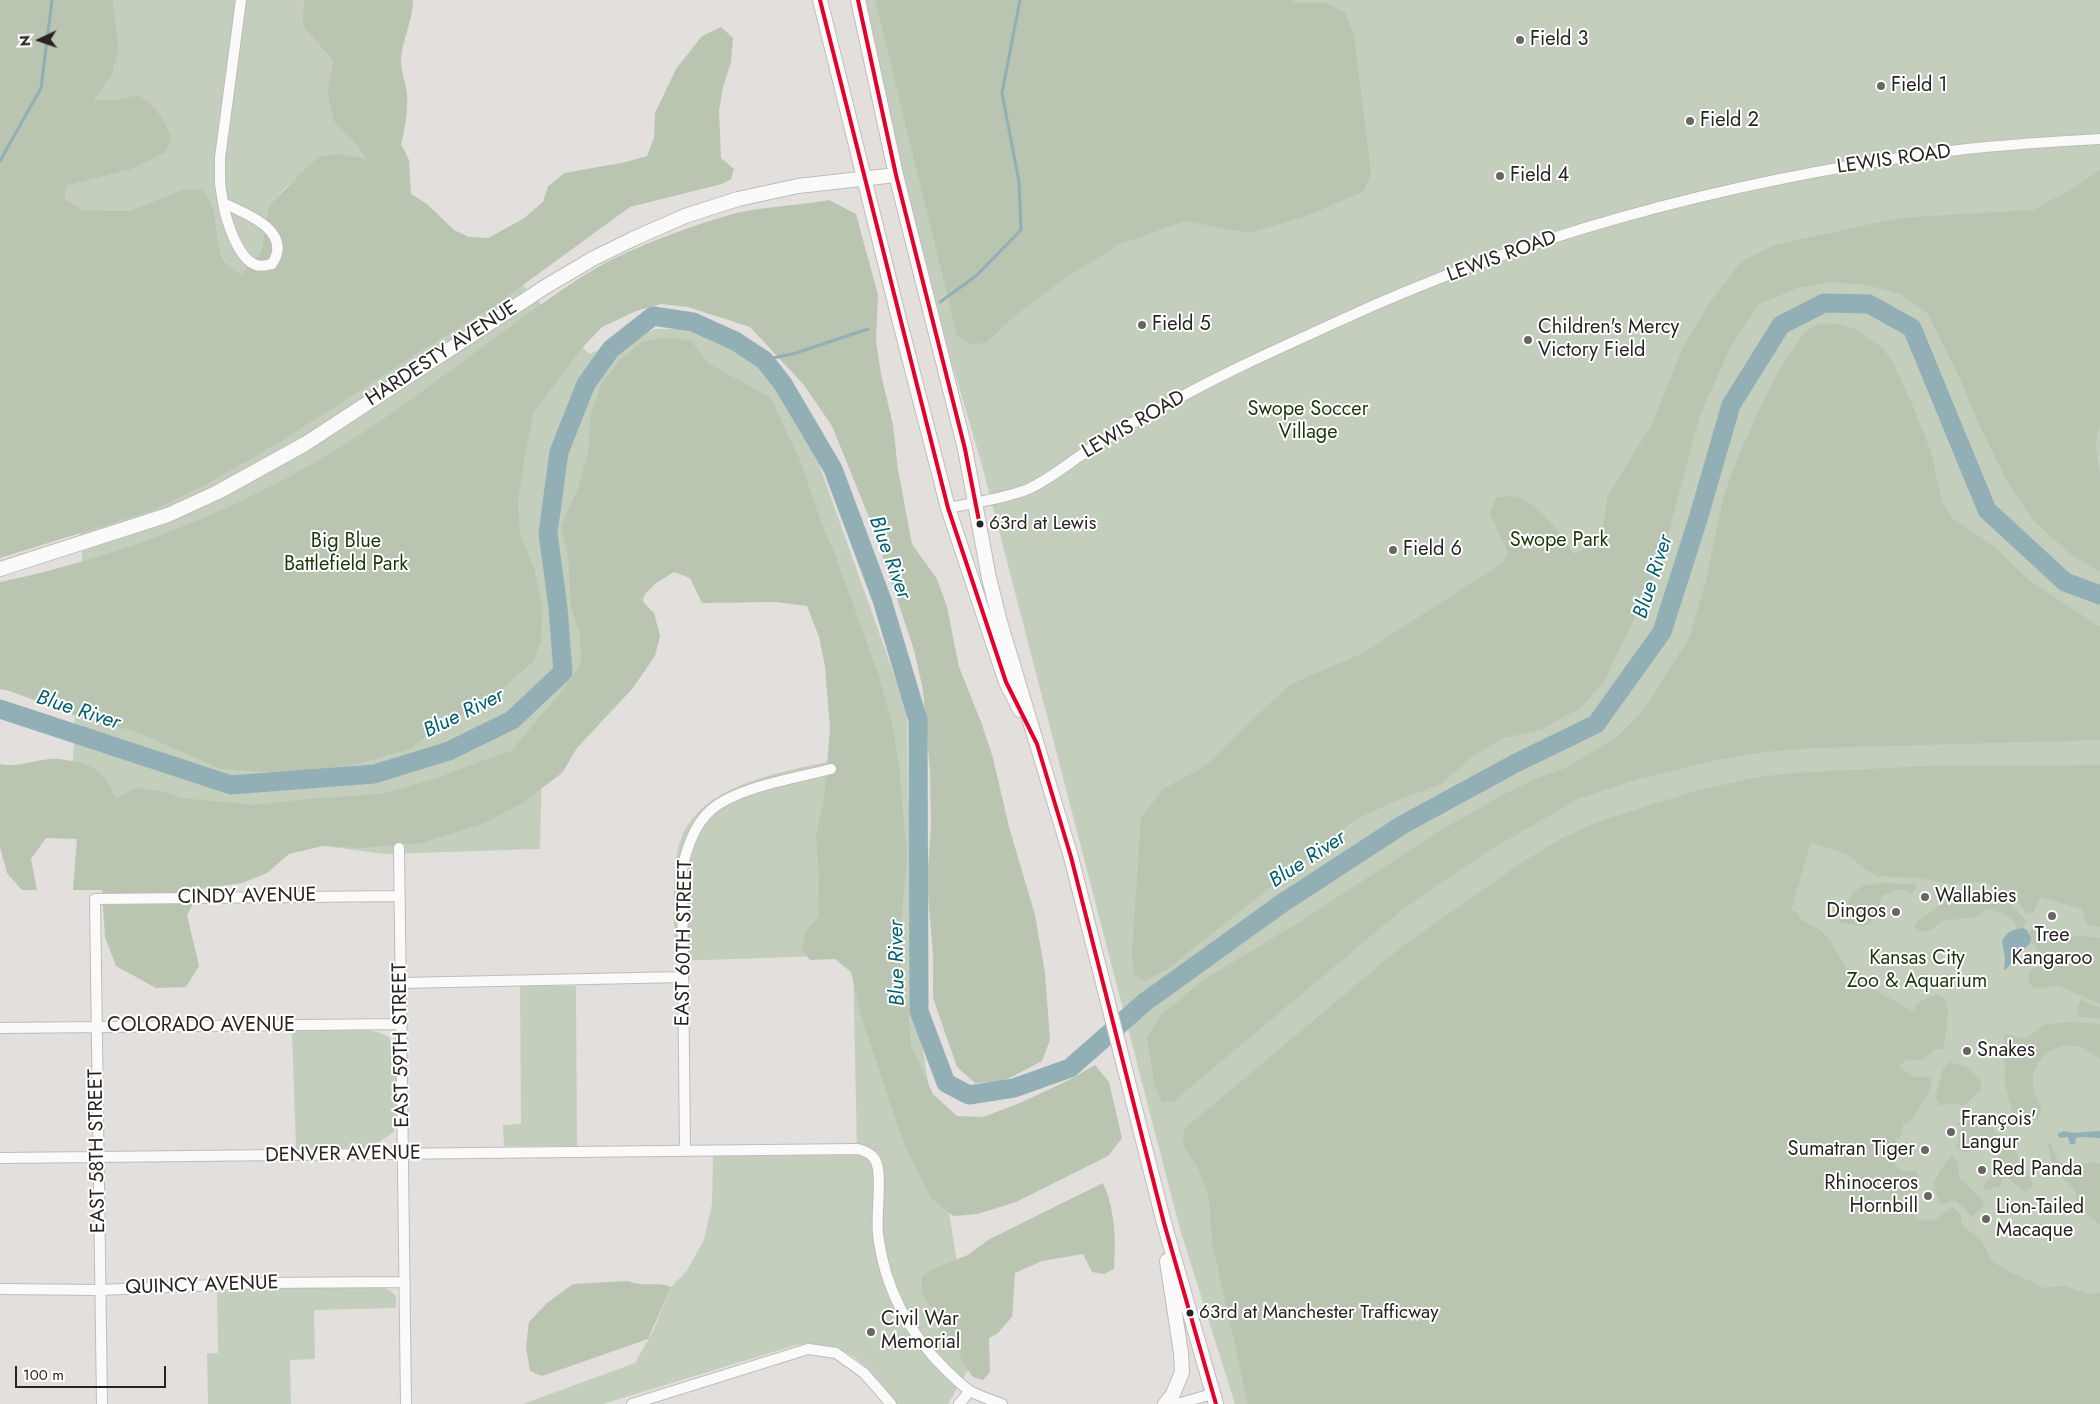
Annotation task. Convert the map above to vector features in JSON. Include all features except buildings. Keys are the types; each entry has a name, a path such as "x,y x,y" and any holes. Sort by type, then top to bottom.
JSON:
{"main road":[{"path":"820,0 948,508 1006,682 1037,744"},
{"path":"858,0 896,175 965,450 989,578 1000,622 1071,857 1164,1223 1214,1399"},
{"name":"HARDESTY AVENUE","path":"2,569 168,515 226,488 304,444 545,287 594,258 685,216 738,199 798,186 896,175"},
{"path":"1164,1223 1168,1274 1182,1353 1182,1372 1174,1394 1165,1404"}],"street":[{"path":"223,203 260,221 267,227 276,240 277,252 272,264 256,265 244,257 232,233 223,203 220,158 241,0"},
{"name":"LEWIS ROAD","path":"948,508 1011,494 1034,486 1095,445 1169,403 1346,318 1484,261 1547,240 1678,202 1803,174 1944,152 2100,139"},
{"name":"EAST 60TH STREET","path":"685,1151 682,869 687,845 699,824 710,810 735,795 831,769"},
{"name":"EAST 59TH STREET","path":"399,848 406,1404"},
{"name":"CINDY AVENUE","path":"95,899 400,896"},
{"name":"EAST 58TH STREET","path":"95,899 102,1404"},
{"path":"402,983 683,977"},
{"name":"COLORADO AVENUE","path":"0,1028 402,1024"},
{"name":"DENVER AVENUE","path":"0,1158 858,1149 868,1152 874,1158 878,1168 878,1232 882,1264 899,1308 931,1356 970,1391"},
{"name":"QUINCY AVENUE","path":"0,1289 100,1290 259,1283 405,1282"},
{"path":"632,1404 808,1349 836,1353 864,1373 891,1404"},
{"path":"959,1404 970,1391 1002,1404"},
{"path":"1177,1404 1214,1399"}],"green space":[{"path":"0,0 113,0 119,49 112,75 93,100 115,100 138,95 150,103 159,113 172,138 165,153 132,169 66,186 65,199 84,210 128,211 182,190 202,189 212,206 221,253 231,268 241,274 261,252 269,205 318,157 340,154 367,159 334,121 327,90 333,61 302,25 304,1 306,0 413,0 413,8 401,60 407,101 406,120 401,144 409,160 411,194 427,204 454,230 469,237 488,238 523,219 543,202 548,186 565,173 626,162 647,156 654,138 655,113 676,69 702,36 721,27 733,38 731,62 723,87 719,111 721,158 734,169 731,179 722,184 630,207 490,309 430,345 280,442 205,485 151,511 0,558"},
{"path":"113,0 306,0 304,1 302,25 333,61 327,90 352,140 368,160 340,154 301,175 284,189 269,205 261,252 241,274 230,270 218,248 212,205 182,190 128,211 84,210 65,199 66,186 132,169 165,153 172,138 159,113 150,103 138,95 115,100 92,100 112,75 119,49"},
{"name":"Swope Park","path":"858,0 2100,0 2100,1404 1235,1404 1180,1229 982,465 896,175"},
{"path":"875,0 1292,0 1295,3 1325,3 1345,12 1354,36 1371,174 1363,192 1303,217 1249,233 1185,221 1120,244 1065,278 1016,315 986,343 970,344 957,335"},
{"path":"2100,169 2100,426 2096,444 2100,475 2100,572 2070,554 2034,521 2009,485 1928,314 1900,294 1867,285 1833,282 1797,288 1758,305 1731,346 1700,415 1661,561 1604,682 1580,708 1543,729 1504,738 1473,756 1441,784 1398,800 1356,819 1166,970 1144,981 1134,975 1132,951 1141,818 1163,789 1205,766 1289,685 1361,654 1504,562 1508,552 1490,514 1496,497 1516,497 1525,500 1549,521 1574,554 1594,544 1603,529 1607,497 1652,424 1682,350 1709,303 1741,262 1775,245 1898,218 2033,210 2076,187"},
{"path":"829,200 856,214 878,295 876,341 881,374 893,425 898,470 912,544 937,579 947,607 959,667 993,758 1009,827 1035,915 1045,973 1050,1040 1042,1061 1004,1081 975,1083 957,1067 933,998 933,954 927,881 931,826 930,772 923,690 914,650 873,527 832,426 804,385 750,327 688,307 661,304 636,311 602,327 582,348 534,412 525,454 518,502 520,533 534,569 542,603 541,640 534,661 482,706 443,723 410,749 361,763 317,770 278,773 220,769 137,732 79,717 0,689 0,582 101,556 151,539 199,520 293,474 382,420 560,291 597,267 621,255 685,229 733,214"},
{"name":"Big Blue Battlefield Park","path":"512,274 589,354 656,329 721,329 754,350 819,464 907,711 908,793 923,1051 973,1362 948,1404 897,1404 866,1367 855,1358 843,1351 814,1344 796,1345 603,1404 523,1404 635,1363 653,1331 671,1287 686,1272 704,1240 712,1204 713,1156 857,1155 853,955 675,961 675,866 681,839 692,819 708,803 751,781 845,758 834,581 651,553 632,676 543,730 540,849 384,854 111,817 71,809 82,555 79,525"},
{"path":"1819,323 1838,324 1855,329 1883,348 1893,363 1913,406 1931,452 1942,502 1952,518 1996,548 2029,580 2100,627 2100,740 1812,748 1765,752 1717,760 1638,779 1580,798 1488,851 1403,909 1174,1101 1162,1102 1155,1087 1147,1038 1159,1017 1206,978 1301,921 1438,832 1502,795 1537,778 1568,767 1619,735 1644,709 1689,638 1705,584 1724,495 1738,457 1761,406 1778,371 1793,349 1805,332"},
{"path":"665,338 690,340 709,364 770,397 800,460 822,525 834,552 879,676 892,724 899,764 907,856 899,944 909,1016 911,1046 933,1094 957,1116 983,1117 1020,1103 1069,1080 1095,1065 1109,1082 1122,1138 1108,1156 1016,1202 977,1214 953,1216 931,1198 905,1147 862,1019 851,972 835,959 810,960 801,949 807,929 818,917 819,877 816,835 824,800 830,729 825,666 819,637 807,606 776,602 702,603 690,578 674,572 656,583 640,599 654,613 660,636 655,656 632,689 577,748 562,773 521,804 482,824 421,843 362,848 323,846 289,854 267,873 242,883 201,889 187,915 199,966 186,987 156,988 116,966 105,937 102,890 73,890 77,839 46,838 31,859 37,890 22,890 7,873 0,847 0,764 13,765 55,759 84,764 93,768 104,777 116,799 135,788 162,791 181,798 255,805 380,794 438,778 511,751 564,689 581,663 580,634 571,607 568,555 561,526 579,486 588,451 591,413 602,383 619,361 642,342"},
{"path":"2100,765 2100,927 2086,924 2082,909 2040,897 2033,913 2026,913 2013,896 1992,889 1986,882 1949,884 1919,878 1877,876 1847,854 1811,842 1791,910 1797,912 1802,920 1820,930 1829,939 1852,977 1913,1011 1917,1005 1932,996 1940,995 1945,999 1948,1016 1944,1049 1936,1049 1923,1060 1907,1060 1899,1066 1913,1077 1932,1077 1929,1093 1912,1119 1903,1125 1902,1133 1894,1145 1892,1153 1894,1163 1904,1171 1915,1170 1917,1172 1919,1188 1911,1204 1915,1216 1919,1220 1935,1220 1952,1207 1961,1215 1961,1220 1965,1227 1981,1241 1992,1260 2004,1269 2040,1285 2042,1288 2066,1286 2087,1294 2100,1293 2100,1404 1248,1404 1212,1242 1209,1198 1199,1170 1183,1145 1184,1129 1400,948 1521,863 1562,838 1600,821 1695,791 1758,777 1795,773 1925,766"},
{"path":"1879,883 1916,884 1912,894 1901,889 1882,896 1879,907 1873,913 1872,921 1864,927 1839,922 1840,917 1844,917 1848,902 1854,892 1863,886"},
{"path":"1965,888 1975,889 2009,902 2027,922 2023,928 2016,929 2015,922 2002,913 1988,909 1976,917 1942,921 1932,929 1924,932 1915,928 1916,923 1943,903 1955,891"},
{"path":"2033,926 2062,938 2081,936 2100,938 2100,1004 2057,985 2034,989 2028,975 2030,970 2042,965 2035,946 2030,943 2029,933"},
{"path":"520,986 576,986 577,1146 504,1146 503,1125 521,1124"},
{"path":"2081,1000 2100,1008 2100,1018 2078,1017 2077,1007"},
{"path":"2067,1022 2100,1024 2100,1060 2086,1050 2072,1046 2058,1048 2046,1054 2038,1064 2033,1077 2034,1092 2042,1108 2038,1120 2013,1113 2005,1086 2004,1034 2027,1039 2043,1025"},
{"path":"360,1029 378,1032 389,1037 393,1048 397,1084 394,1132 379,1142 364,1148 296,1149 292,1030"},
{"path":"1949,1062 1972,1069 1971,1073 1980,1078 1981,1089 1964,1106 1949,1103 1940,1106 1935,1097 1943,1069"},
{"path":"1979,1115 1989,1120 2000,1136 2008,1137 2033,1184 2030,1190 2024,1192 2007,1177 2002,1179 2001,1186 1984,1190 1983,1187 1999,1166 1998,1155 1987,1145 1965,1153 1955,1147 1959,1143 1959,1132 1962,1128 1956,1123 1965,1120 1968,1116"},
{"path":"2048,1144 2052,1144 2060,1163 2066,1166 2086,1163 2100,1164 2100,1225 2074,1203 2077,1198 2076,1194 2055,1168 2050,1157"},
{"path":"1952,1155 1958,1162 1959,1178 1982,1199 1984,1206 1974,1215 1974,1218 1956,1201 1949,1201 1942,1205 1937,1200 1939,1197 1935,1193 1934,1181"},
{"path":"1103,1183 1110,1203 1114,1225 1114,1269 1104,1274 1092,1272 1083,1254 1042,1261 1015,1273 1012,1317 998,1333 989,1338 990,1372 983,1380 973,1377 962,1362 957,1344 946,1338 939,1330 934,1312 921,1292 922,1276 937,1267 968,1255 988,1240"},
{"path":"628,1281 671,1287 648,1339 542,1376 530,1371 526,1347 529,1322 547,1303 573,1284"},
{"path":"382,1287 391,1291 396,1296 396,1308 314,1310 315,1359 290,1360 291,1404 208,1404 207,1354 218,1353 217,1289"}],"water":[{"path":"2023,928 2027,930 2031,938 2030,943 2004,970 2005,958 2002,941 2006,935 2016,929"},
{"path":"2064,1131 2073,1133 2100,1131 2100,1138 2079,1137 2076,1138 2075,1144 2070,1144 2068,1137 2060,1138 2057,1134"}],"waterway":[{"path":"0,161 41,88 52,0"},
{"path":"940,302 976,276 1021,230 1019,182 1002,93 1020,0"},
{"name":"Blue River","path":"0,709 231,785 374,774 449,751 512,720 563,672 558,608 548,533 559,452 586,384 611,349 653,316 693,322 735,341 764,360 783,384 833,469 882,600 918,720 919,1011 946,1083 969,1095 1014,1088 1070,1068 1145,1002 1281,904 1402,825 1516,763 1596,724 1662,632 1698,519 1731,405 1781,325 1824,303 1869,304 1912,328 1987,510 2065,582 2100,595"},
{"path":"764,360 796,353 868,329"}],"transit line":[{"path":"820,0 948,508 1006,682 1037,744 1071,857 1164,1223 1216,1404"},
{"path":"858,0 896,175 965,449 980,526"}],"place":[{"name":"Field 3","path":"1520,40"},
{"name":"Field 1","path":"1881,86"},
{"name":"Field 2","path":"1690,121"},
{"name":"Field 4","path":"1500,176"},
{"name":"Field 5","path":"1142,325"},
{"name":"Children's Mercy Victory Field","path":"1528,340"},
{"name":"63rd at Lewis","path":"980,524"},
{"name":"Field 6","path":"1393,550"},
{"name":"Wallabies","path":"1925,897"},
{"name":"Dingos","path":"1896,912"},
{"name":"Tree Kangaroo","path":"2052,916"},
{"name":"Snakes","path":"1967,1051"},
{"name":"François' Langur","path":"1951,1132"},
{"name":"Sumatran Tiger","path":"1925,1150"},
{"name":"Red Panda","path":"1982,1170"},
{"name":"Rhinoceros Hornbill","path":"1928,1196"},
{"name":"Lion-Tailed Macaque","path":"1986,1219"},
{"name":"63rd at Manchester Trafficway","path":"1190,1313"},
{"name":"Civil War Memorial","path":"871,1332"}],"park label":[{"name":"Swope Soccer Village","path":"1308,422"},
{"name":"Kansas City Zoo & Aquarium","path":"1917,970"}]}
